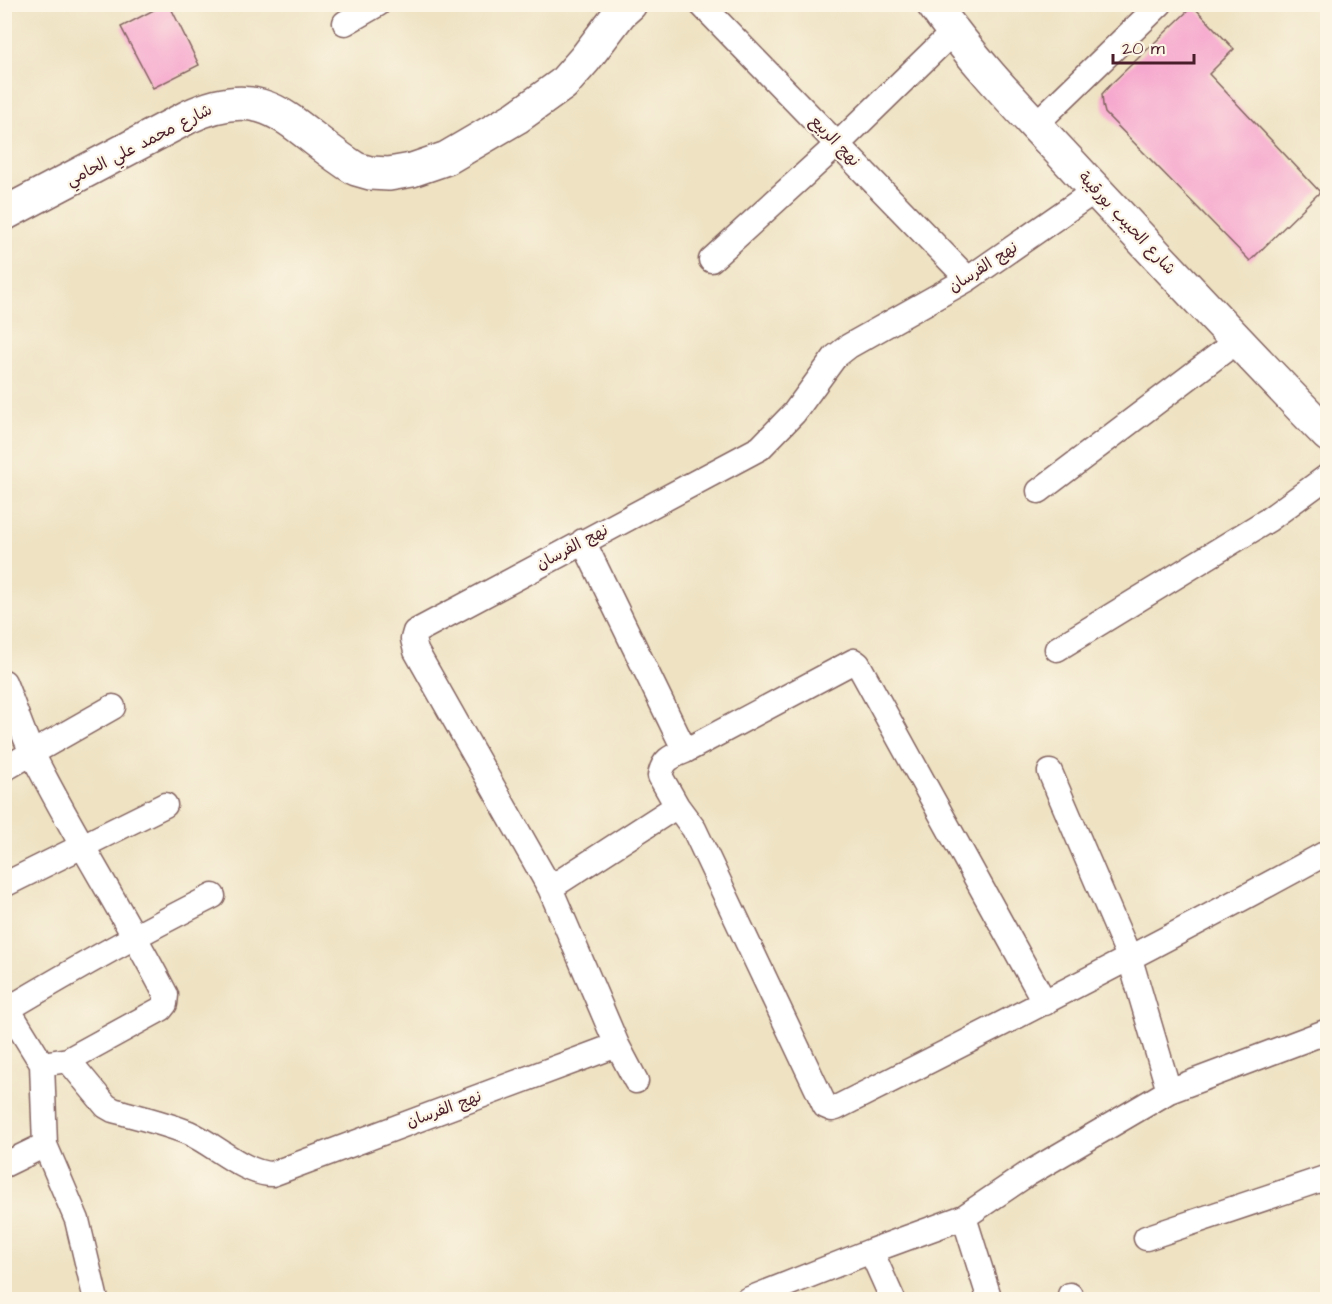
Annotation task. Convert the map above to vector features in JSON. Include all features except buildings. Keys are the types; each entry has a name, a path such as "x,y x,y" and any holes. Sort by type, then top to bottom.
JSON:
{"street":[{"path":"345,23 378,4"},
{"name":"نهج الربيع","path":"701,4 968,279"},
{"name":"شارع الحبيب بورقيبة","path":"933,4 953,32 1035,125 1328,435"},
{"path":"1035,125 1160,4"},
{"name":"شارع محمد علي الحامي","path":"4,214 188,117 209,107 236,103 249,102 277,112 356,169 370,173 389,174 421,167 447,158 517,117 563,84 585,59 621,7"},
{"path":"711,260 838,144 953,32"},
{"name":"نهج الفرسان","path":"636,1081 617,1045 550,888 416,651 413,639 415,632 759,448 794,414 835,357 849,346 968,279 1096,190"},
{"path":"1039,491 1237,341"},
{"path":"1057,649 1268,520 1328,476"},
{"path":"583,541 685,751"},
{"path":"1045,1003 858,664 854,661 824,679 667,759 660,776 677,806 694,829 825,1106 832,1109 837,1108 1045,1003 1130,959 1327,852"},
{"path":"4,682 32,753 135,936 165,995 165,1004 161,1009 68,1059 42,1064"},
{"path":"4,769 113,707"},
{"path":"1050,772 1130,959 1169,1091"},
{"path":"4,885 165,805"},
{"path":"550,888 677,806"},
{"path":"96,1299 77,1221 45,1145 42,1064 6,1009 135,936 213,896"},
{"path":"747,1299 964,1216 1026,1175 1169,1091 1328,1031"},
{"name":"نهج الفرسان","path":"68,1059 106,1106 113,1110 189,1133 254,1170 272,1174 617,1045"},
{"path":"4,1165 45,1145"},
{"path":"1146,1239 1328,1177"},
{"path":"964,1216 990,1299"},
{"path":"871,1251 893,1299"}]}
